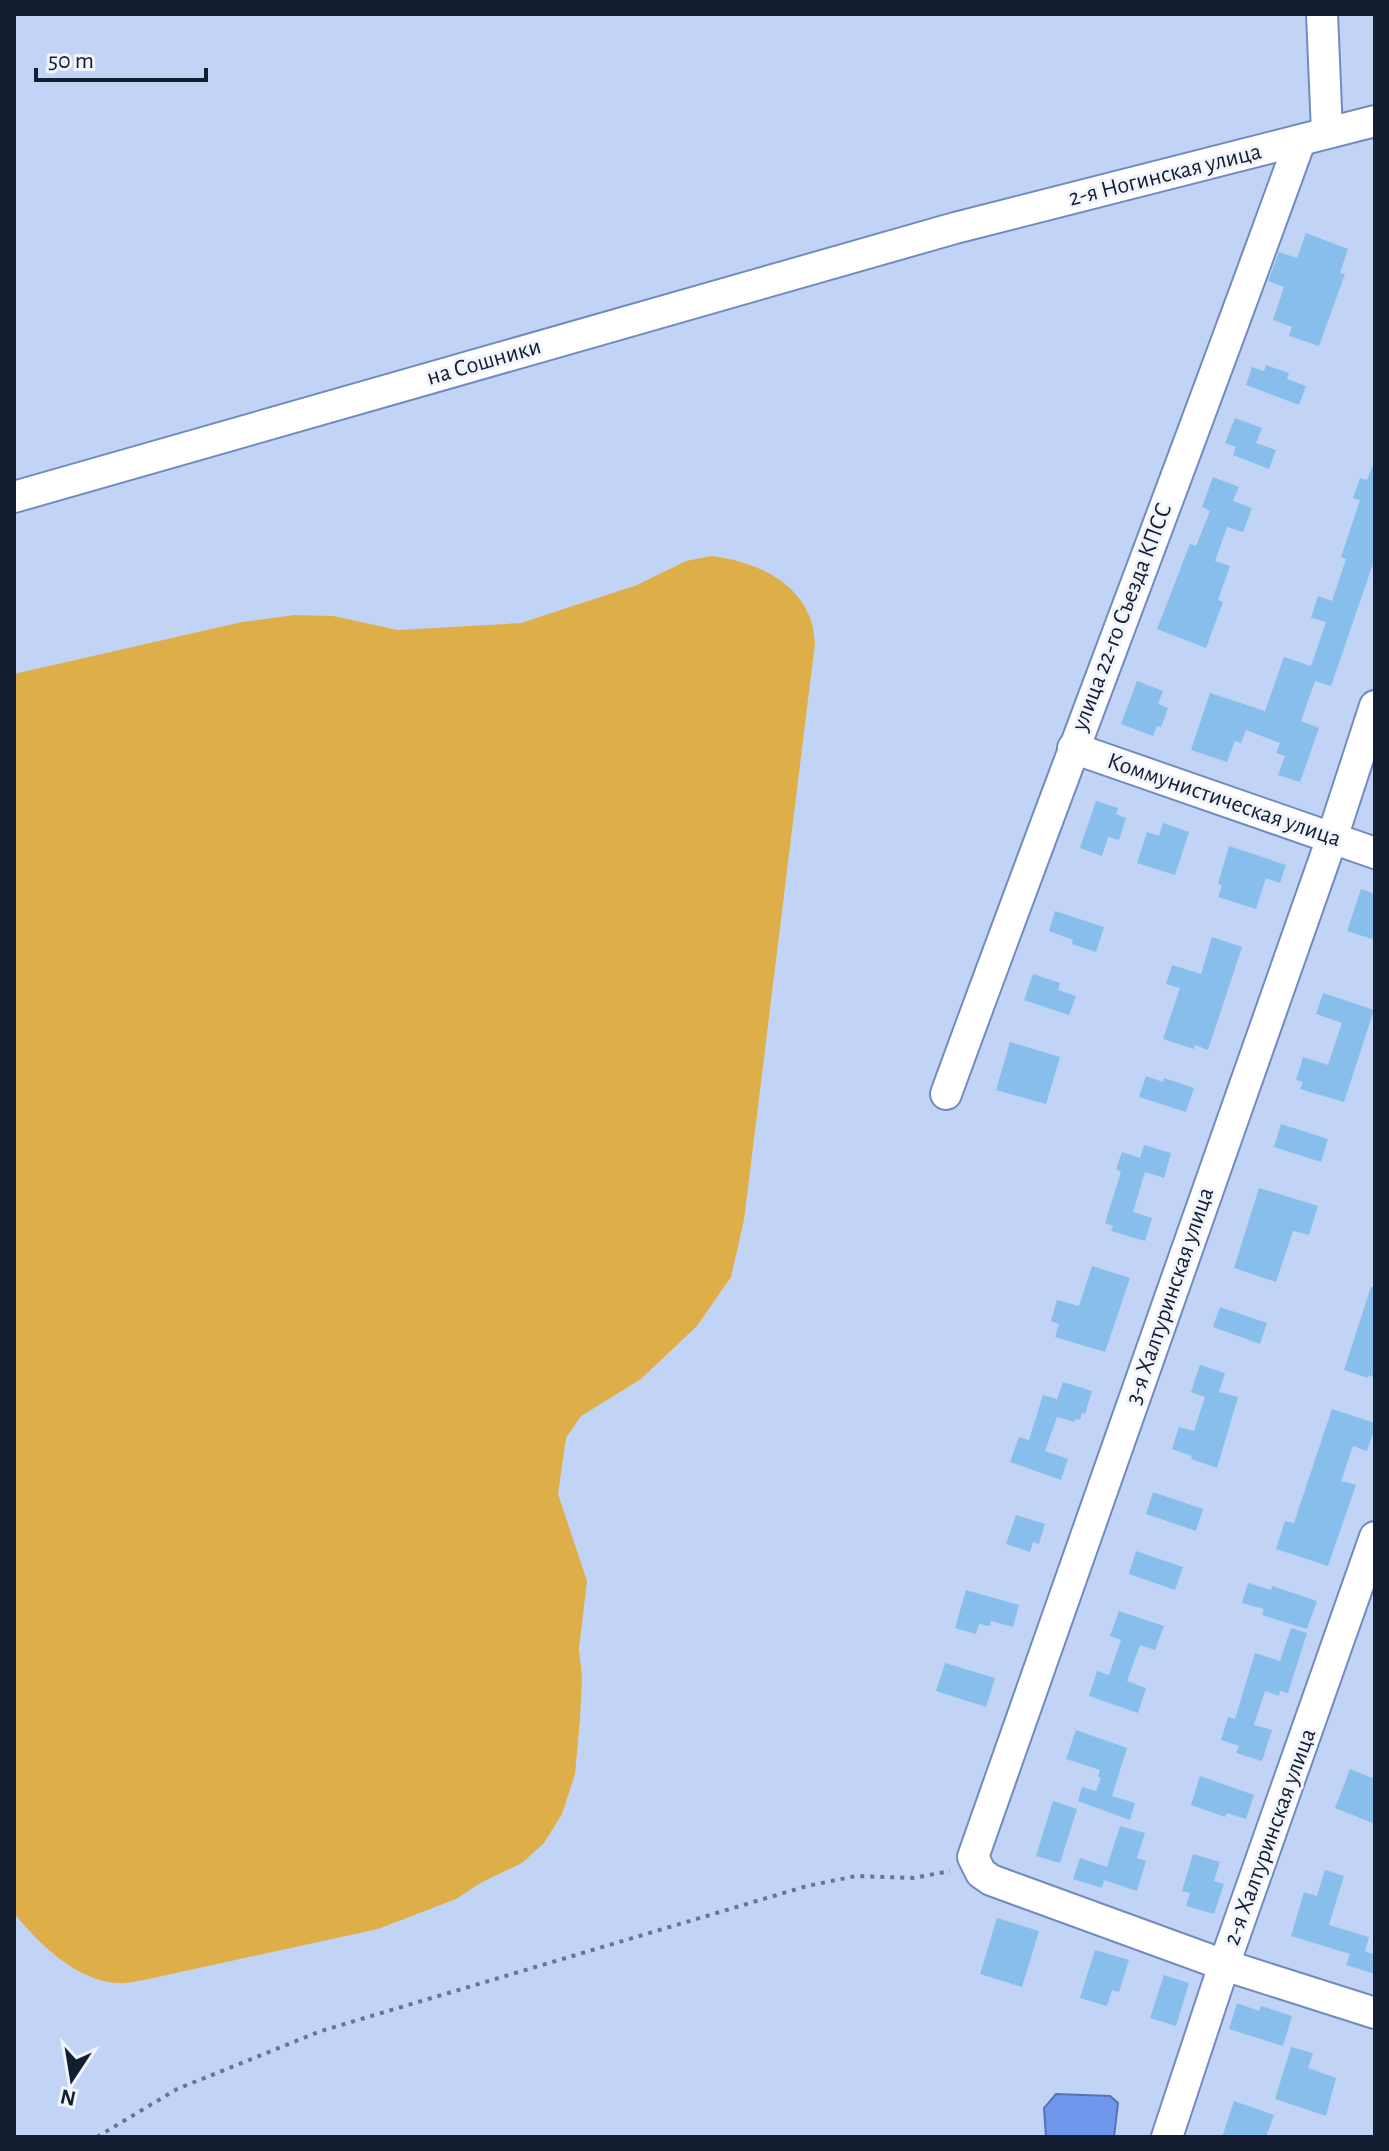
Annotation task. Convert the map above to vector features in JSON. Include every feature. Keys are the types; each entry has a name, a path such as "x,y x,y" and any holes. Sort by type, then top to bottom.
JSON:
{"street":[{"name":"улица 22-го Съезда КПСС","path":"946,1094 1235,321 1313,136 1322,14"},
{"name":"2-я Ногинская улица","path":"955,228 1375,121"},
{"name":"на Сошники","path":"14,497 955,228"},
{"name":"3-я Халтуринская улица","path":"984,1873 973,1857 976,1845 1332,838 1375,706"},
{"name":"Коммунистическая улица","path":"1073,748 1375,853"},
{"name":"2-я Халтуринская улица","path":"1167,2137 1224,1965 1375,1537"},
{"path":"984,1873 1224,1965 1375,2013"}],"path":[{"path":"97,2137 177,2089 321,2031 807,1886 856,1876 914,1878 984,1873"}],"shaded area":[{"path":"712,556 756,567 783,582 803,604 811,621 815,643 744,1220 731,1277 697,1326 641,1379 581,1416 566,1438 558,1494 587,1581 579,1649 582,1678 575,1774 562,1814 544,1843 522,1863 482,1882 456,1899 378,1929 132,1982 103,1981 88,1976 47,1948 14,1913 14,674 242,622 295,615 333,616 398,630 521,623 637,585 686,561"}],"water":[{"path":"1056,2094 1110,2096 1118,2103 1114,2137 1046,2137 1044,2108"}],"building":[{"path":"1306,233 1348,249 1340,273 1345,274 1319,346 1289,336 1292,327 1273,320 1284,287 1268,281 1279,252 1297,258"},
{"path":"1266,365 1289,373 1287,379 1306,386 1299,405 1246,385 1252,367 1264,371"},
{"path":"1235,418 1262,428 1256,443 1276,450 1269,469 1233,455 1236,447 1225,443"},
{"path":"1372,467 1375,467 1375,558 1331,686 1315,681 1301,721 1319,728 1300,782 1278,775 1285,756 1276,753 1280,743 1246,730 1241,743 1235,741 1227,762 1191,750 1210,693 1265,711 1284,657 1311,666 1326,622 1311,618 1318,596 1332,601 1346,559 1341,557 1360,500 1353,498 1360,478 1367,480"},
{"path":"1213,477 1239,487 1233,501 1252,508 1243,532 1227,527 1215,561 1230,566 1218,600 1223,602 1206,648 1157,629 1190,544 1196,546 1210,511 1202,507"},
{"path":"1137,681 1163,691 1158,704 1168,708 1161,727 1157,726 1153,736 1121,724"},
{"path":"1096,801 1118,808 1116,814 1126,818 1119,840 1108,837 1102,856 1080,848"},
{"path":"1163,823 1189,832 1175,875 1137,863 1147,832 1159,836"},
{"path":"1229,846 1286,865 1280,883 1266,878 1256,909 1218,897 1222,885 1218,884"},
{"path":"1361,889 1375,894 1375,940 1347,931"},
{"path":"1055,911 1104,927 1096,952 1072,944 1073,940 1049,931"},
{"path":"1212,937 1242,947 1208,1050 1195,1045 1194,1049 1163,1039 1180,988 1166,984 1172,965 1201,974"},
{"path":"1033,974 1060,983 1058,990 1076,996 1069,1015 1024,1000"},
{"path":"1323,993 1374,1010 1344,1102 1300,1089 1303,1082 1296,1080 1303,1057 1328,1065 1342,1023 1316,1014"},
{"path":"1010,1042 1060,1057 1046,1104 996,1090"},
{"path":"1146,1076 1163,1082 1164,1078 1194,1088 1186,1112 1139,1097"},
{"path":"1281,1124 1328,1139 1321,1162 1274,1147"},
{"path":"1144,1145 1171,1153 1164,1178 1145,1172 1133,1212 1152,1218 1145,1241 1111,1231 1113,1226 1105,1223 1121,1172 1116,1169 1122,1152 1140,1158"},
{"path":"1259,1188 1318,1206 1309,1235 1293,1231 1276,1282 1234,1268"},
{"path":"1092,1266 1130,1278 1105,1352 1055,1337 1059,1324 1051,1321 1057,1300 1079,1306"},
{"path":"1371,1287 1375,1287 1375,1378 1344,1370"},
{"path":"1220,1307 1267,1323 1260,1344 1213,1327"},
{"path":"1200,1365 1225,1373 1219,1392 1238,1397 1217,1468 1172,1449 1179,1427 1194,1431 1205,1397 1191,1392"},
{"path":"1063,1382 1092,1391 1080,1420 1075,1419 1075,1422 1057,1417 1045,1451 1068,1459 1061,1480 1010,1462 1019,1437 1029,1440 1043,1395 1057,1399"},
{"path":"1332,1409 1375,1423 1375,1428 1367,1451 1353,1446 1341,1481 1356,1485 1328,1566 1276,1549 1285,1521 1294,1523"},
{"path":"1153,1492 1203,1509 1196,1531 1146,1514"},
{"path":"1016,1515 1045,1524 1039,1544 1033,1542 1030,1552 1006,1544"},
{"path":"1136,1551 1183,1567 1175,1590 1129,1574"},
{"path":"1248,1583 1271,1590 1272,1586 1317,1601 1307,1629 1262,1615 1264,1609 1242,1603"},
{"path":"966,1590 1019,1605 1013,1627 991,1621 990,1626 979,1624 976,1634 955,1628"},
{"path":"1119,1611 1164,1626 1155,1650 1140,1645 1127,1681 1146,1688 1138,1713 1089,1696 1097,1671 1109,1675 1121,1640 1110,1636"},
{"path":"1291,1628 1307,1633 1288,1693 1280,1691 1279,1696 1265,1691 1254,1725 1272,1730 1262,1761 1236,1753 1239,1746 1221,1740 1228,1717 1235,1719 1255,1653 1280,1661"},
{"path":"945,1663 995,1678 986,1707 936,1691"},
{"path":"1076,1730 1127,1748 1112,1796 1135,1803 1130,1820 1078,1801 1082,1787 1096,1791 1101,1778 1098,1777 1100,1770 1066,1759"},
{"path":"1350,1769 1375,1779 1375,1824 1335,1808"},
{"path":"1200,1776 1254,1795 1246,1819 1227,1813 1225,1817 1191,1805"},
{"path":"1053,1801 1077,1809 1060,1863 1036,1856"},
{"path":"1120,1826 1145,1833 1137,1858 1146,1861 1137,1891 1104,1880 1102,1888 1073,1879 1080,1858 1107,1867"},
{"path":"1193,1854 1220,1862 1214,1881 1224,1884 1214,1914 1186,1906 1190,1893 1182,1891"},
{"path":"1325,1870 1344,1876 1329,1925 1369,1937 1365,1951 1375,1955 1375,1974 1346,1965 1350,1954 1291,1936 1304,1892 1317,1896"},
{"path":"997,1918 1039,1931 1022,1987 980,1974"},
{"path":"1095,1950 1129,1960 1119,1992 1112,1990 1107,2006 1080,1998"},
{"path":"1164,1975 1189,1983 1176,2026 1150,2018"},
{"path":"1237,2003 1259,2011 1261,2006 1292,2016 1283,2046 1229,2029"},
{"path":"1291,2047 1313,2053 1308,2068 1336,2078 1326,2116 1275,2099"},
{"path":"1234,2101 1274,2115 1266,2137 1222,2137"}]}
